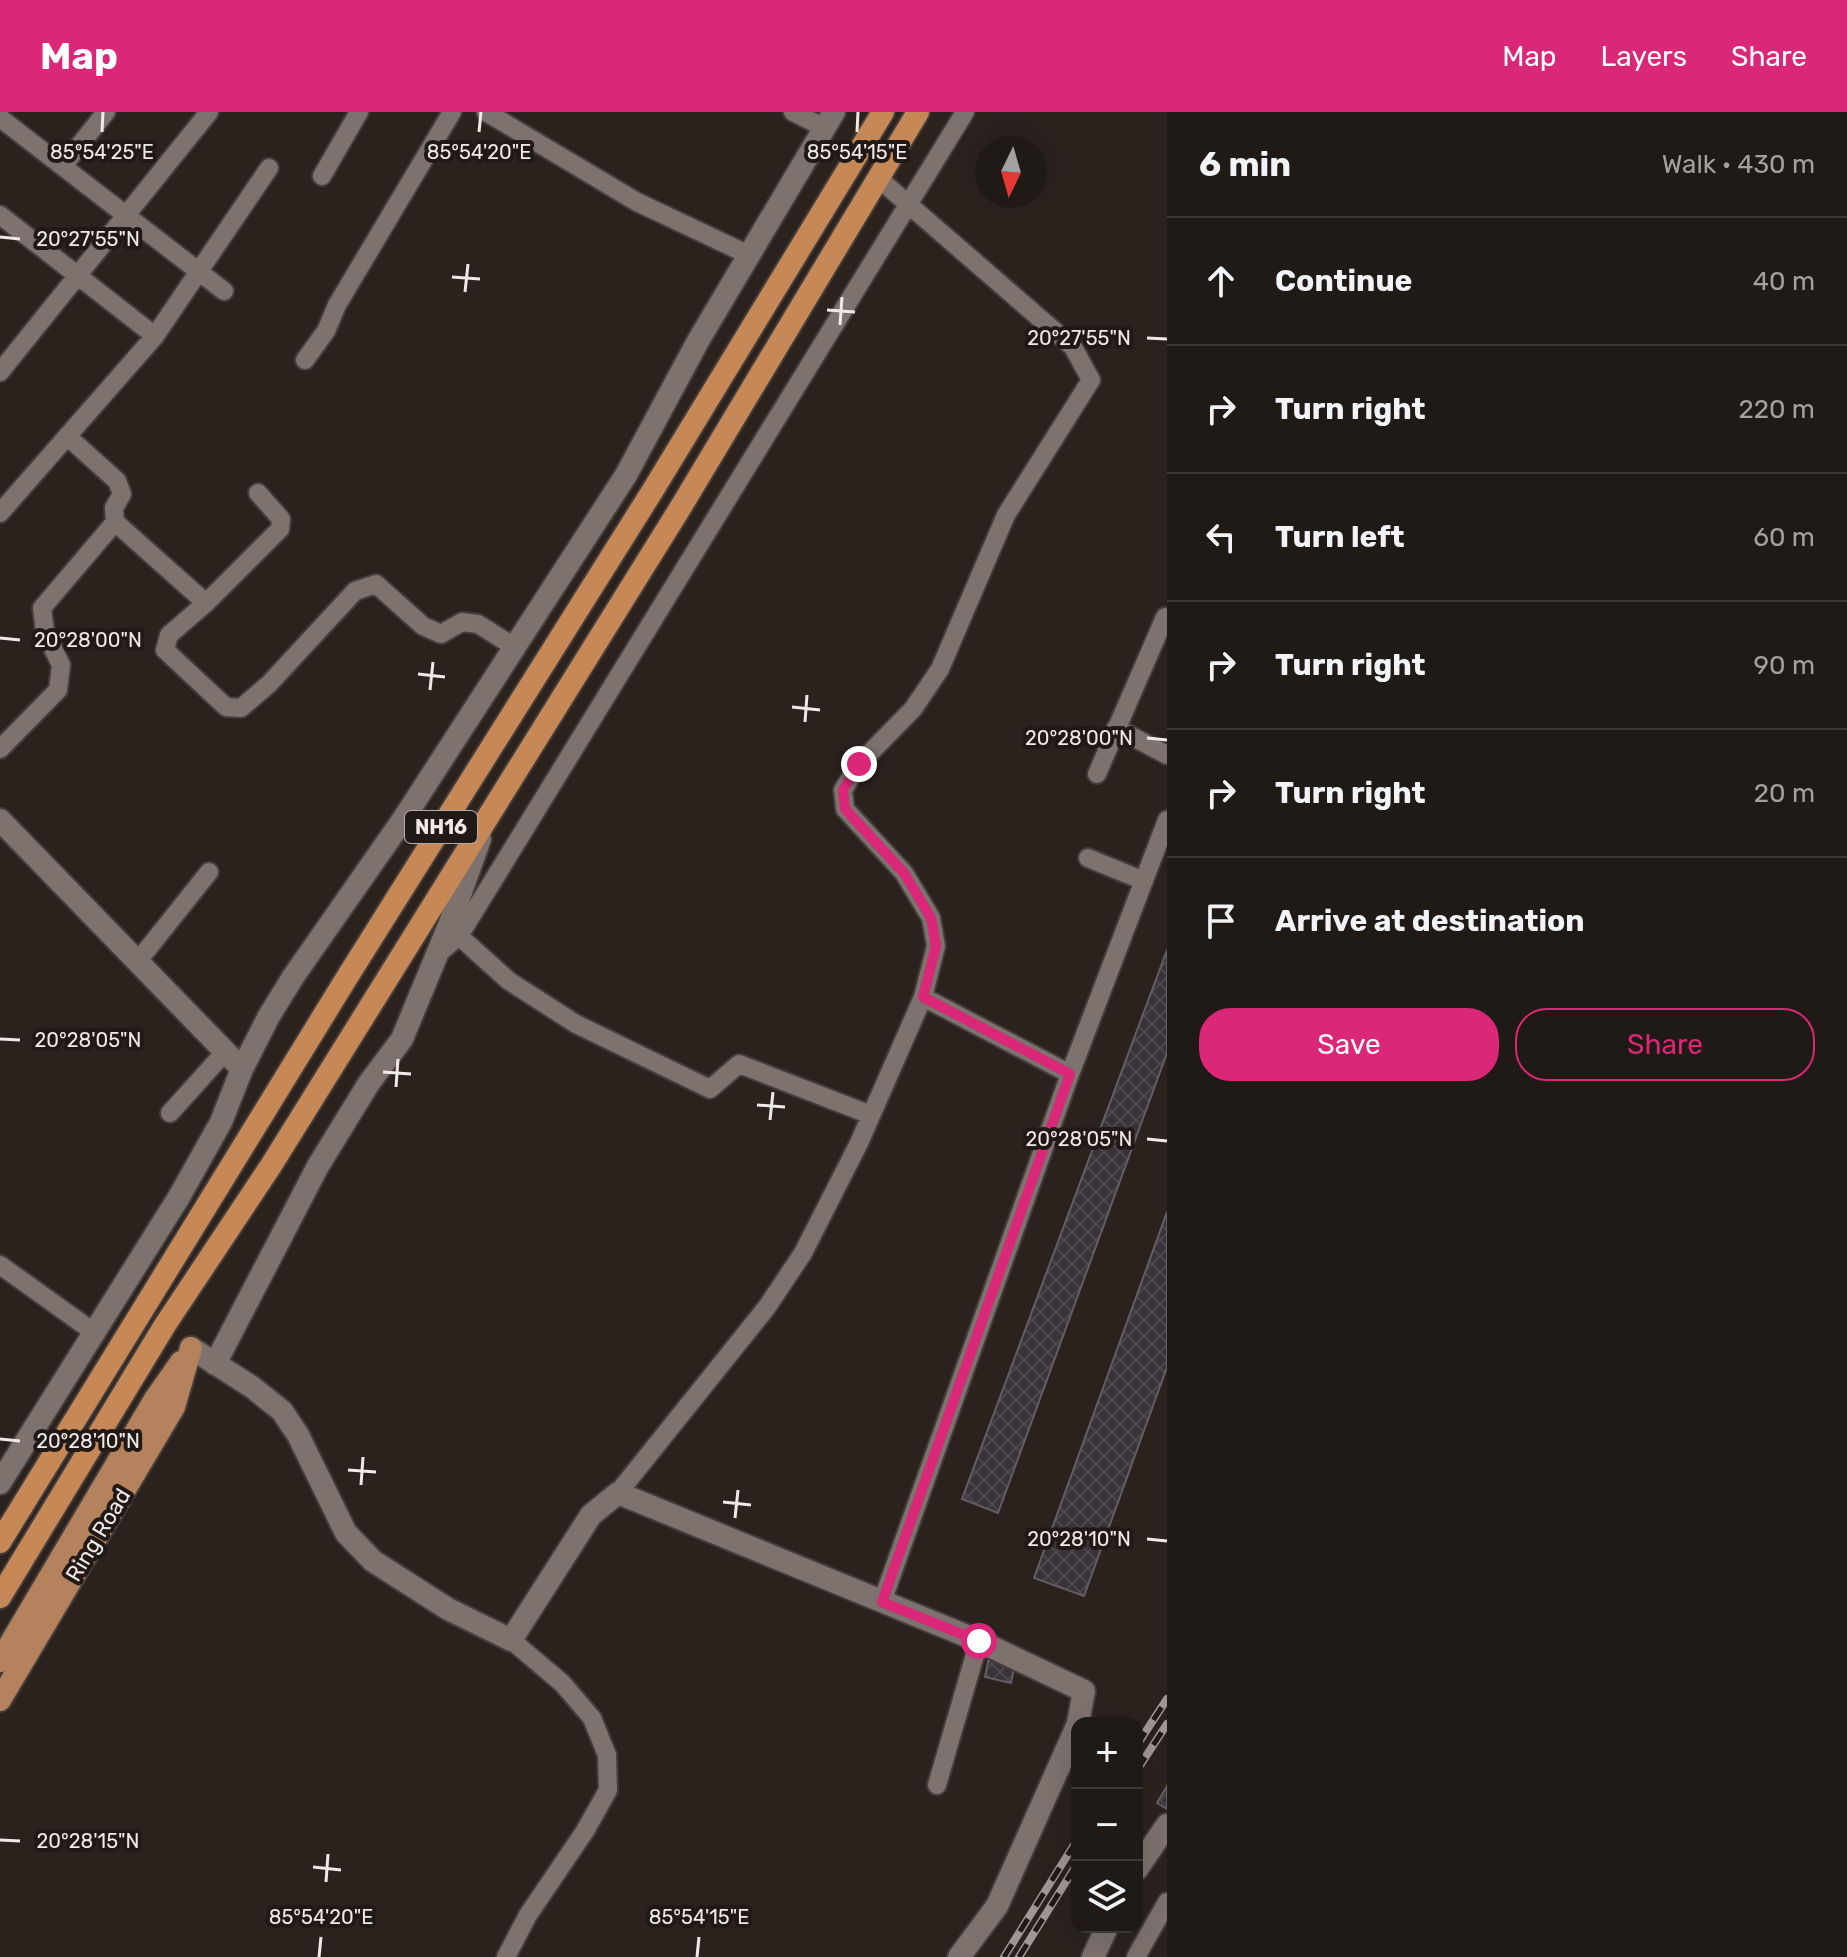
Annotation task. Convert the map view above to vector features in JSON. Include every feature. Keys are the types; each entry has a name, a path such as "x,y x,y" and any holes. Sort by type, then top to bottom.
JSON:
{"highway":[{"name":"NH16","path":"0,1542 346,979 661,477 883,112"},
{"name":"NH16","path":"0,1597 165,1325 272,1164 679,510 918,112"}],"main road":[{"path":"165,1325 191,1348"},
{"name":"Ring Road","path":"0,1661 155,1399 191,1348"},
{"name":"Ring Road","path":"0,1700 174,1407 191,1348"}],"street":[{"path":"63,166 106,112"},
{"path":"0,372 209,112"},
{"path":"322,176 359,112"},
{"path":"305,360 326,331 337,305 452,112"},
{"path":"486,112 637,202 749,255"},
{"path":"0,1483 200,1160 221,1122 242,1069 293,977 404,818 626,475 698,341 829,120 793,112"},
{"path":"437,955 459,936 965,112"},
{"path":"0,118 224,291"},
{"path":"0,513 155,336 269,168"},
{"path":"511,1640 591,1515 618,1493 767,1307 803,1253 871,1115 923,997 936,946 931,918 904,873 845,809 843,790 859,764 913,709 940,669 1006,515 1091,380 1073,347 878,178"},
{"path":"0,215 155,336"},
{"path":"67,436 117,481 122,494 114,508 115,522 206,603"},
{"path":"258,493 281,519 280,529 206,603 169,635 165,650 226,707 241,708 269,684 355,591 376,584 423,626 441,634 462,622 478,624 516,648"},
{"path":"0,749 58,690 61,665 45,632 42,608 115,522"},
{"path":"1097,774 1165,617"},
{"path":"1116,728 1167,755"},
{"path":"215,1364 318,1166 369,1083 402,1039 437,955 488,816"},
{"path":"0,820 242,1069"},
{"path":"882,1602 1070,1074 1167,820"},
{"path":"1088,858 1144,881"},
{"path":"138,961 209,872"},
{"path":"459,936 509,981 576,1024 710,1089 739,1064 871,1115"},
{"path":"923,997 1070,1074"},
{"path":"170,1113 225,1052"},
{"path":"0,1265 95,1333"},
{"path":"191,1348 282,1411 298,1435 346,1533 373,1561 448,1609 511,1640 562,1683 592,1718 607,1755 608,1790 585,1831 528,1915 506,1957"},
{"path":"618,1493 979,1641 1084,1691 1079,1717"},
{"path":"937,1785 979,1641"},
{"path":"959,1957 997,1906 1071,1741"},
{"path":"1142,1861 1167,1825"},
{"path":"1136,1957 1167,1902"},
{"path":"1093,1957 1104,1933"}],"building":[{"path":"1167,950 1167,1053 998,1513 962,1499"},
{"path":"1167,1212 1167,1367 1084,1596 1034,1578"},
{"path":"989,1657 1015,1663 1011,1683 985,1677"},
{"path":"1167,1786 1167,1809 1157,1803"}],"railway":[{"path":"1143,1736 1167,1699"},
{"path":"1143,1761 1167,1724"},
{"path":"1004,1957 1071,1850"},
{"path":"1019,1957 1071,1874"}],"route":[{"path":"859,764 843,790 845,809 904,873 931,918 936,946 923,997 1070,1074 882,1602 979,1641"}]}
